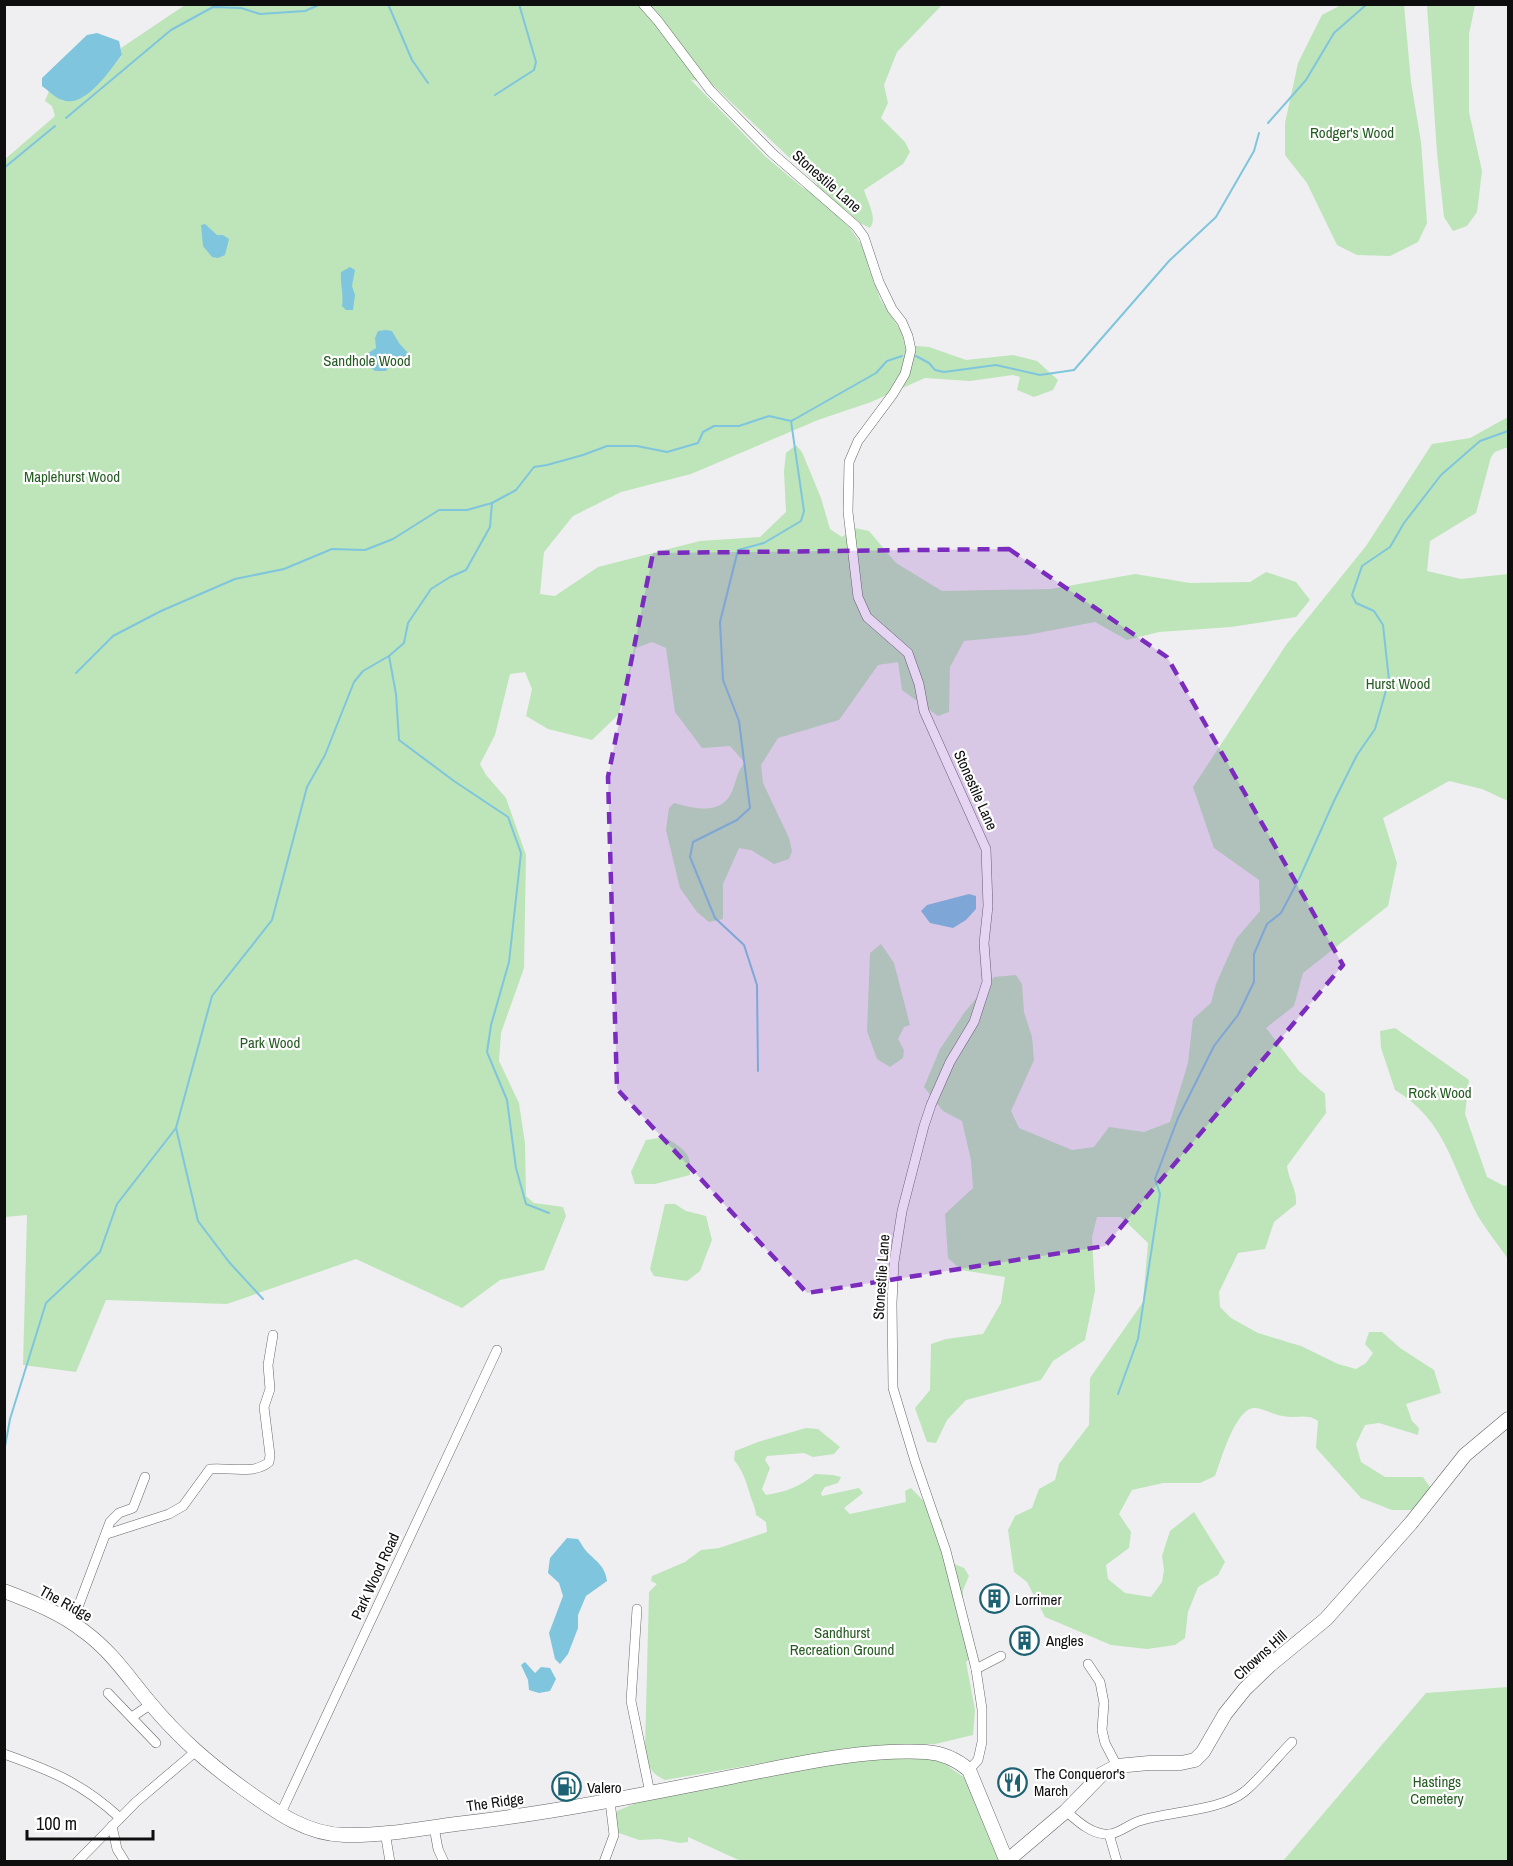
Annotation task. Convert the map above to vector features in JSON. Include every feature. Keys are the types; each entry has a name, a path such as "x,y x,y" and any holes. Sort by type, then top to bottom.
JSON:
{"main road":[{"name":"Chowns Hill","path":"1007,1861 1066,1811 1102,1774 1118,1766 1181,1763 1195,1760 1208,1744 1225,1714 1245,1689 1270,1665 1326,1619 1411,1523 1465,1455 1509,1419"},
{"name":"The Ridge","path":"4,1592 44,1607 85,1632 123,1668 150,1704 195,1752 280,1815 301,1826 327,1833 343,1835 386,1832 545,1813 856,1754 927,1752 945,1755 958,1761 969,1770"},
{"path":"969,1770 1007,1861"}],"street":[{"name":"Stonestile Lane","path":"643,4 710,90 772,153 856,226 864,237 879,282 892,309 902,322 911,350 905,374 858,441 849,462 848,512 858,597 867,617 908,653 919,684 924,711 986,849 988,906 984,944 987,982 975,1022 950,1062 924,1126 902,1211 894,1262 892,1304 893,1388 946,1551 976,1669 982,1708 982,1742 978,1760 969,1770"},
{"path":"72,1623 103,1536 169,1514 183,1506 210,1469 233,1470 262,1466 269,1462 264,1407 270,1389 268,1365 273,1335"},
{"name":"Park Wood Road","path":"280,1815 497,1350"},
{"path":"107,1534 110,1522 119,1513 133,1508 145,1477"},
{"path":"637,1609 632,1701 650,1792"},
{"path":"976,1669 1001,1656"},
{"path":"1088,1664 1100,1682 1104,1703 1102,1730 1105,1743 1118,1766"},
{"path":"108,1693 156,1743"},
{"path":"132,1717 150,1704"},
{"path":"1066,1811 1091,1830 1109,1834 1137,1822 1222,1804 1244,1792 1292,1742"},
{"path":"77,1862 120,1818 195,1752"},
{"path":"4,1754 33,1763 69,1779 84,1788 120,1818"},
{"path":"604,1862 614,1835 610,1800"},
{"path":"112,1826 117,1849 124,1862"},
{"path":"434,1827 438,1849 444,1862"},
{"path":"386,1832 390,1862"},
{"path":"1109,1834 1117,1862"}],"highlighted area":[{"path":"1009,549 1167,657 1343,965 1105,1246 807,1293 617,1089 608,777 653,553"}],"green space":[{"path":"185,5 941,5 897,52 884,85 888,103 881,118 905,142 910,152 903,164 864,190 873,219 870,228 860,223 845,209 836,214 861,244 880,299 901,331 905,345 929,347 966,360 1013,355 1037,361 1058,380 1053,390 1034,397 1017,390 1020,377 1013,375 970,381 925,378 691,474 621,492 573,516 544,552 540,594 555,596 598,567 700,541 760,537 786,512 784,471 786,453 796,445 802,452 821,498 830,529 842,537 855,528 869,531 896,563 942,591 1051,589 1135,574 1190,583 1250,582 1266,572 1296,582 1310,600 1296,617 1231,627 1159,632 1127,640 1095,622 1027,635 964,641 950,667 949,712 938,716 902,690 898,662 878,665 839,720 778,738 761,765 763,783 789,838 792,851 789,859 774,864 751,850 739,848 723,884 723,919 709,922 697,912 680,888 666,830 669,808 674,803 708,808 723,803 733,789 745,763 730,746 702,748 675,712 666,648 652,642 636,648 619,714 592,740 548,729 526,716 532,689 525,672 510,674 495,735 480,764 486,775 506,798 526,855 524,968 501,1033 499,1061 519,1103 525,1143 526,1196 534,1203 563,1207 566,1216 544,1270 500,1280 462,1308 356,1259 227,1304 106,1300 76,1372 23,1365 27,1215 5,1217 4,160 55,116 52,106 45,101 49,91 63,101 99,83 122,56 121,48","holes":["690,79 714,86 817,184 813,193 803,188 766,157"]},
{"name":"Rodger's Wood","path":"1341,5 1404,5 1411,82 1421,142 1427,223 1418,242 1390,256 1357,255 1337,245 1307,183 1285,155 1285,123 1298,63 1322,15"},
{"name":"Rodger's Wood","path":"1427,5 1475,5 1469,34 1469,112 1482,171 1477,212 1467,226 1453,231 1444,217 1437,153"},
{"name":"Hurst Wood","path":"1508,417 1508,447 1495,452 1491,457 1476,513 1430,541 1427,571 1461,579 1508,574 1508,801 1482,789 1449,781 1383,818 1397,863 1388,906 1303,973 1294,1006 1266,1028 1299,1071 1325,1094 1326,1113 1287,1166 1296,1204 1274,1222 1265,1249 1238,1253 1219,1292 1220,1307 1231,1318 1258,1333 1301,1346 1338,1364 1356,1369 1366,1363 1373,1353 1365,1344 1369,1332 1382,1332 1400,1348 1434,1370 1441,1393 1406,1404 1412,1421 1419,1428 1418,1435 1379,1423 1365,1425 1356,1444 1361,1462 1385,1477 1423,1477 1432,1490 1414,1510 1392,1510 1361,1498 1316,1448 1318,1421 1310,1417 1288,1417 1256,1408 1249,1409 1242,1415 1230,1435 1215,1476 1200,1483 1163,1483 1132,1490 1119,1514 1131,1532 1129,1548 1106,1565 1108,1579 1125,1593 1151,1597 1162,1582 1164,1570 1162,1556 1170,1531 1194,1512 1225,1562 1218,1575 1198,1587 1188,1612 1185,1638 1175,1645 1147,1649 1111,1645 1045,1617 1027,1582 1014,1572 1008,1530 1015,1516 1032,1508 1039,1489 1055,1480 1059,1464 1089,1425 1090,1378 1143,1302 1148,1243 1121,1217 1097,1217 1092,1237 1095,1291 1085,1340 1053,1361 1041,1380 966,1400 947,1420 936,1443 927,1442 915,1408 930,1390 931,1344 946,1339 983,1334 1001,1303 1005,1277 961,1270 948,1258 945,1214 973,1188 971,1160 962,1121 943,1111 924,1087 940,1049 964,1013 994,977 1016,975 1022,984 1024,1012 1032,1037 1034,1060 1011,1111 1019,1128 1072,1150 1094,1147 1109,1127 1144,1132 1170,1122 1188,1063 1193,1019 1211,1003 1216,984 1236,939 1260,911 1259,880 1214,848 1193,787 1286,645 1366,546 1432,444 1470,438"},
{"path":"881,944 894,963 910,1025 904,1027 898,1039 904,1050 903,1058 890,1067 877,1059 867,1031 870,953"},
{"name":"Rock Wood","path":"1395,1028 1469,1080 1465,1114 1487,1177 1504,1186 1508,1185 1508,1259 1479,1218 1437,1131 1412,1102 1395,1090 1381,1048 1380,1031"},
{"path":"665,1137 688,1156 690,1175 655,1184 635,1184 631,1172 646,1140"},
{"path":"665,1204 675,1204 686,1211 706,1216 712,1240 700,1271 687,1281 654,1276 650,1269"},
{"name":"Sandhurst Recreation Ground","path":"806,1428 818,1429 840,1447 834,1454 813,1457 804,1453 767,1456 765,1460 770,1468 762,1489 766,1495 792,1488 815,1474 833,1475 841,1477 838,1483 825,1487 821,1493 822,1496 859,1488 863,1493 844,1508 850,1514 906,1502 905,1491 911,1488 942,1520 945,1544 952,1563 964,1568 969,1576 963,1590 963,1601 974,1654 966,1662 975,1710 973,1735 935,1744 848,1748 665,1780 650,1768 645,1749 649,1592 657,1584 651,1581 652,1576 685,1562 701,1550 719,1548 767,1532 766,1522 756,1515 745,1479 734,1460 735,1451"},
{"name":"Hastings Cemetery","path":"1508,1687 1508,1861 1283,1861 1426,1693"},
{"path":"912,1755 939,1760 965,1778 1002,1861 741,1861 688,1837 688,1842 680,1843 660,1839 639,1840 619,1833 614,1823 617,1811 650,1797 775,1771"}],"water":[{"path":"97,33 119,41 122,55 90,92 74,101 66,101 56,97 42,86 42,78 87,35"},
{"path":"205,224 217,235 223,235 229,239 225,255 218,258 212,257 203,246 201,225"},
{"path":"350,267 355,270 352,286 355,295 353,310 346,310 342,306 341,272"},
{"path":"378,331 392,331 408,353 408,358 391,365 386,371 375,371 365,364 365,355 376,348 375,338"},
{"path":"969,894 976,896 976,909 966,920 953,928 930,923 921,911 927,905"},
{"path":"567,1538 578,1539 602,1568 607,1581 586,1596 578,1615 578,1628 568,1654 560,1664 555,1659 549,1633 563,1596 559,1583 548,1573 550,1558"},
{"path":"525,1662 535,1673 541,1667 550,1668 556,1679 550,1691 539,1693 529,1690 528,1680 521,1665"}],"waterway":[{"path":"66,118 171,30 213,7 241,8 260,14 305,11 321,4"},
{"path":"388,4 412,60 428,83"},
{"path":"495,95 534,70 536,62 519,4"},
{"path":"1268,123 1306,80 1334,33 1367,4"},
{"path":"4,168 55,126"},
{"path":"916,356 929,363 935,370 944,372 996,365 1040,375 1074,370 1169,261 1216,217 1254,151 1259,133"},
{"path":"76,673 113,636 161,611 235,579 284,569 332,549 365,550 393,539 439,510 467,510 492,503 516,490 534,467 583,455 607,446 637,446 667,452 698,443 703,432 714,426 739,426 769,416 791,421 876,373 887,361 902,356"},
{"path":"758,1071 757,985 744,945 715,918 690,857 693,842 737,820 750,808 739,721 723,680 720,622 738,550 764,543 801,521 804,511 791,421"},
{"path":"1118,1394 1138,1339 1160,1194 1155,1179 1178,1118 1214,1046 1238,1015 1254,982 1254,954 1267,924 1281,913 1357,755 1375,729 1389,680 1383,625 1374,611 1356,603 1352,595 1362,566 1390,547 1404,523 1441,475 1480,441 1508,431"},
{"path":"4,1452 10,1419 46,1303 100,1252 117,1204 176,1128 212,996 272,920 307,787 325,755 354,682 363,671 389,656 404,643 408,623 431,589 466,570 490,527 492,503"},
{"path":"389,656 396,694 399,740 508,817 521,853 509,962 491,1025 487,1052 507,1100 516,1168 526,1204 549,1213"},
{"path":"176,1128 198,1221 229,1262 263,1299"}],"place":[{"name":"Lorrimer","path":"994,1599"},
{"name":"Angles","path":"1025,1640"},
{"name":"The Conqueror's March","path":"1013,1782"},
{"name":"Valero","path":"566,1787"}],"park label":[{"name":"Sandhole Wood","path":"367,360"},
{"name":"Maplehurst Wood","path":"72,476"},
{"name":"Park Wood","path":"270,1042"}]}
